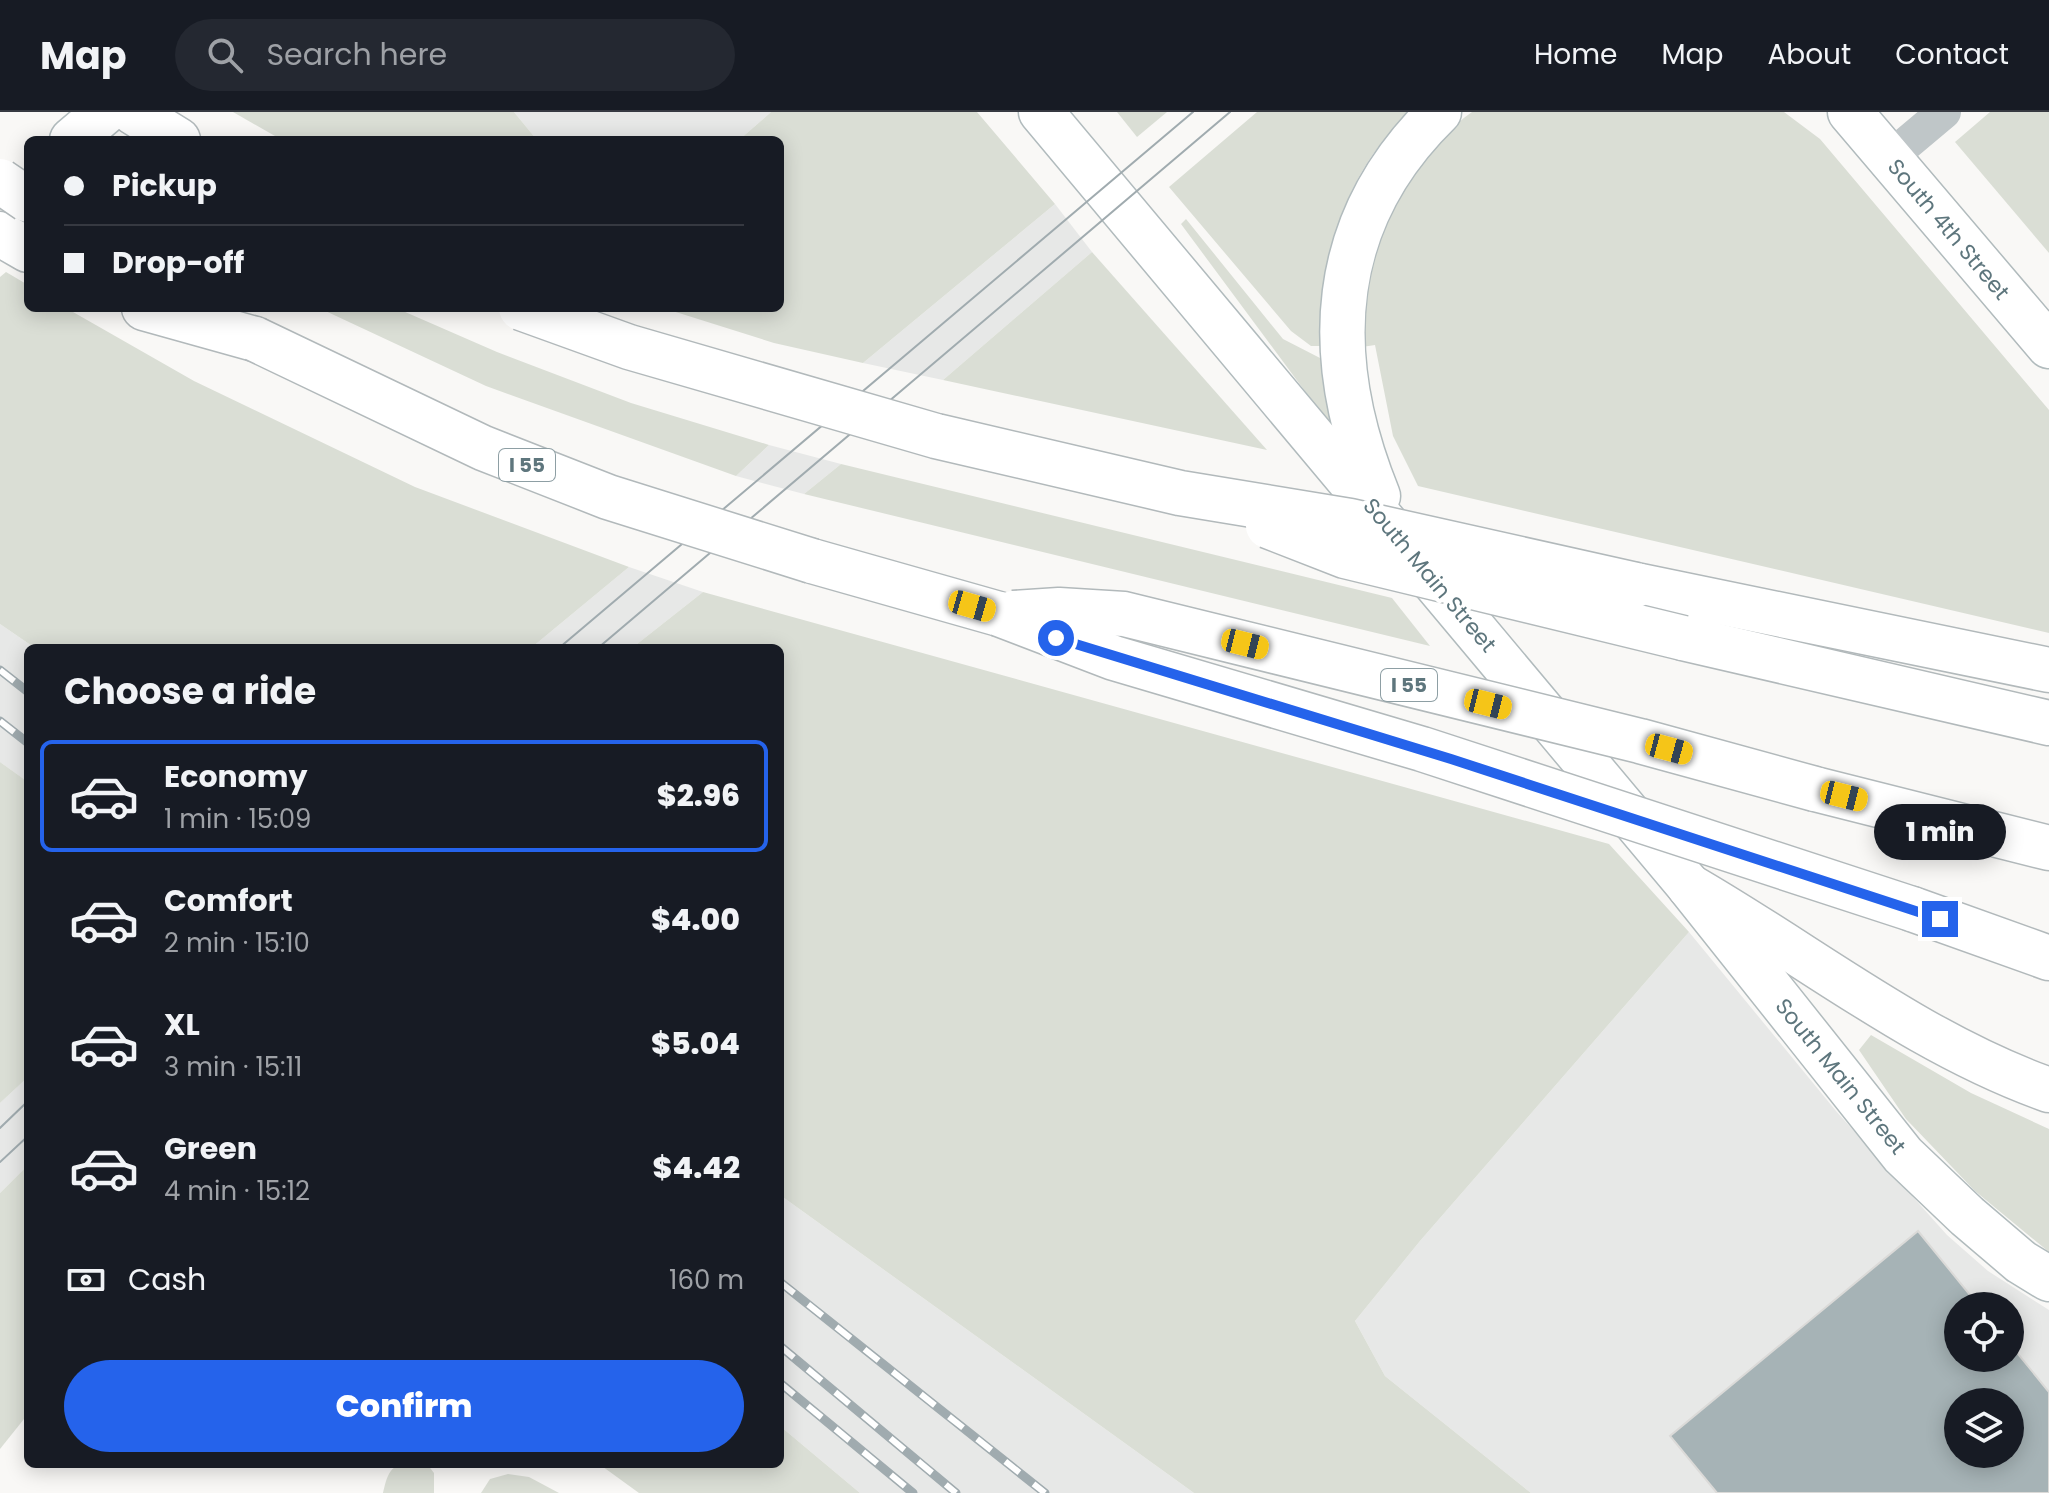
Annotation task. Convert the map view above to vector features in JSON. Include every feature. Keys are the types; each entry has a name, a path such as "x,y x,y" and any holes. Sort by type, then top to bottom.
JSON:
{"main road":[{"path":"77,136 105,112"},
{"path":"133,112 172,136"},
{"name":"South Main Street","path":"1041,112 1689,886 1903,1155 1978,1226 2021,1262 2049,1279"},
{"path":"1076,112 1105,187"},
{"path":"1392,531 1361,455 1346,393 1340,325 1350,259 1373,199 1406,144 1439,112"},
{"name":"South 4th Street","path":"1850,112 1894,154 2045,337"},
{"path":"0,181 24,197"},
{"path":"0,202 24,181"},
{"path":"0,234 24,248"},
{"path":"158,312 255,339"},
{"name":"I 55","path":"209,312 255,339 483,448 608,497 812,561 999,614 1114,658 1422,749 1912,909 2049,958"},
{"path":"532,312 629,347 936,436 1180,493 1350,521 1636,585 2049,670"},
{"path":"1180,493 1345,556 2049,723"},
{"name":"I 55","path":"999,614 1059,610 1124,614 1640,741 2049,848"},
{"path":"1689,886 1766,931 1855,994 1937,1039 2049,1090"}],"street":[{"path":"1894,154 1944,112"}],"shaded area":[{"path":"233,112 514,112 534,136 275,136"},
{"path":"514,112 771,112 744,136 534,136"},
{"path":"771,112 977,112 1055,204 863,363 774,343 676,312 784,312 784,136 744,136"},
{"path":"1117,112 1167,112 1137,137"},
{"path":"1257,112 1410,112 1386,137 1352,190 1332,249 1320,346 1311,346 1291,331 1169,187"},
{"path":"1472,112 1784,112 1820,139 2049,410 2049,633 1418,486 1393,436 1375,345 1362,347 1367,282 1383,226 1402,189 1442,138"},
{"path":"1990,112 2049,112 2049,253 1955,142"},
{"path":"1055,204 1092,252 943,380 863,363"},
{"path":"1186,219 1283,339 1320,358 1332,420 1330,425 1181,224"},
{"path":"1092,252 1267,450 943,380"},
{"path":"6,272 24,283 24,312 73,312 194,381 415,487 629,567 536,644 29,644 0,624 0,277"},
{"path":"328,312 405,312 497,352 631,403 769,445 736,476 486,386"},
{"path":"769,445 841,464 804,494 736,476"},
{"path":"841,464 1392,598 1430,646 804,494"},
{"path":"629,567 703,592 637,644 536,644"},
{"path":"703,592 1609,844 1689,932 1420,1241 1355,1321 1385,1376 1531,1493 1194,1493 784,1198 784,644 637,644"},
{"path":"0,624 29,644 24,644 24,779 0,762"},
{"path":"0,762 24,779 24,1081 0,1103"},
{"path":"1689,932 1836,1111 1947,1235 1988,1271 2021,1292 1944,1292 1944,1372 2024,1372 2024,1294 2049,1310 2049,1493 1531,1493 1385,1376 1355,1321 1420,1241"},
{"path":"1871,1035 1971,1093 2049,1129 2049,1252 1975,1191 1906,1119 1859,1050"},
{"path":"24,1081 24,1169 0,1193 0,1103"},
{"path":"24,1169 24,1419 0,1449 0,1193"},
{"path":"784,1198 1194,1493 860,1493 784,1429"},
{"path":"784,1429 860,1493 639,1493 605,1468 784,1468"},
{"path":"395,1468 430,1468 434,1473 434,1493 383,1493 390,1472"},
{"path":"508,1474 529,1477 559,1493 481,1493 490,1479"}],"building":[{"path":"1918,1231 1968,1292 1944,1292 1944,1372 2024,1372 2024,1361 2049,1392 2049,1493 1717,1493 1670,1436"}],"tram line":[{"path":"564,644 1193,112"},
{"path":"603,644 1230,112"},
{"path":"0,1128 24,1105"},
{"path":"0,1162 24,1140"}],"railway":[{"path":"0,670 24,689"},
{"path":"0,721 24,740"},
{"path":"784,1285 1045,1493"},
{"path":"784,1349 956,1493"},
{"path":"784,1386 913,1493"}],"route":[{"path":"1056,638 1689,834 1940,919"}]}
